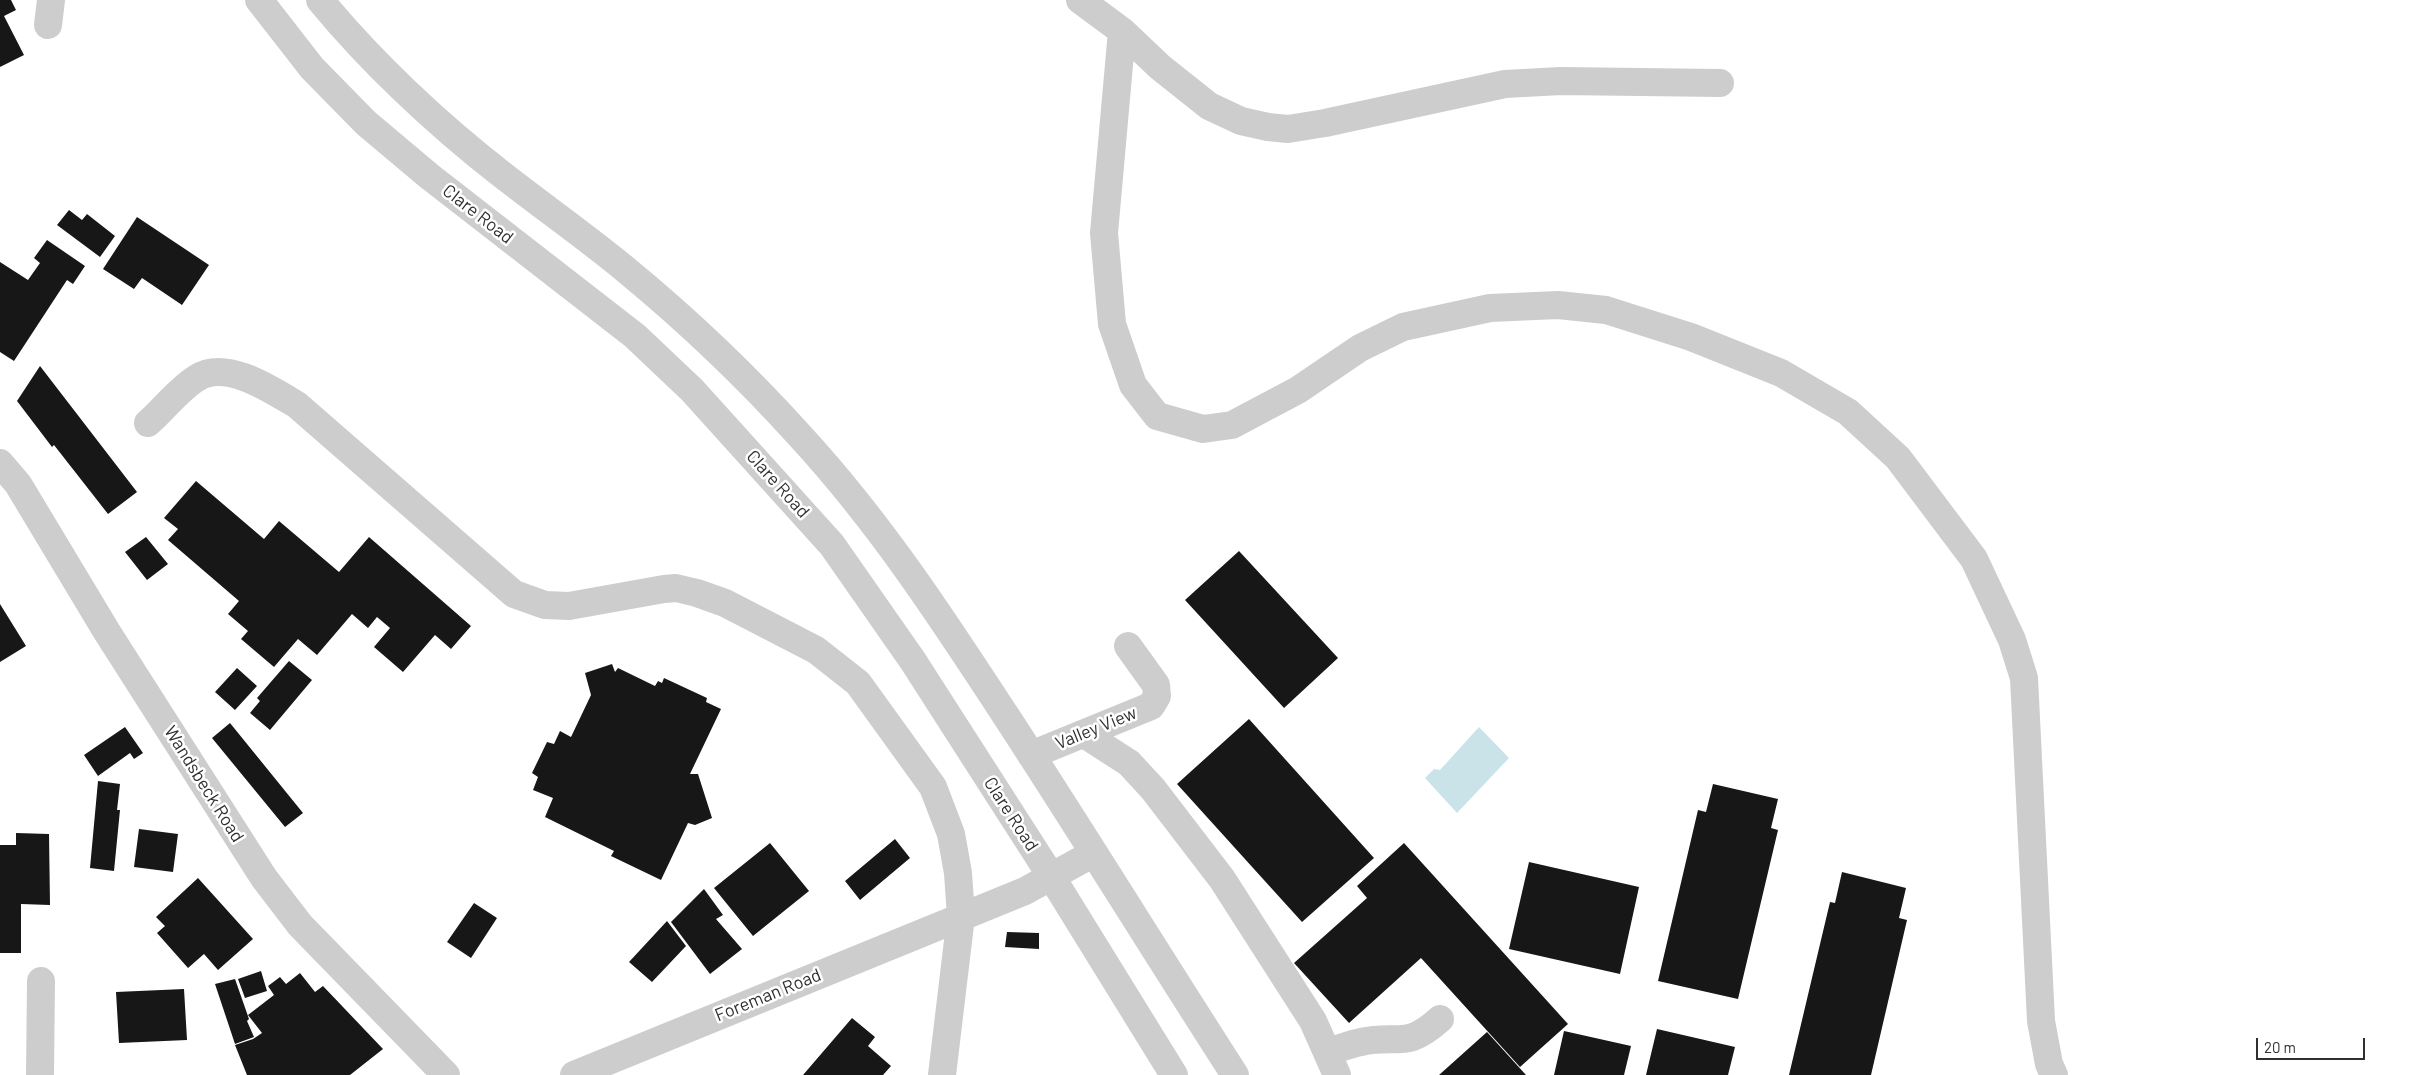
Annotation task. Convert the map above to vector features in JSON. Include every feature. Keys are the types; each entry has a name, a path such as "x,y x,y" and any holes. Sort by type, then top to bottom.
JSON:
{"street":[{"name":"Clare Road","path":"259,0 312,68 366,123 436,182 635,336 692,390 832,545 913,661 1051,876 1174,1075"},
{"path":"320,0 349,35 405,91 497,171 625,269 733,366 802,437 870,518 922,587 1235,1075"},
{"path":"1080,0 1122,31 1160,68 1209,106 1241,120 1288,129 1505,84 1561,81 1720,83"},
{"path":"1122,31 1104,233 1112,324 1133,385 1157,416 1202,429 1232,426 1298,390 1360,348 1403,327 1490,308 1558,305 1606,310 1691,337 1782,373 1848,412 1898,458 1974,558 2012,640 2024,678 2041,1021 2049,1064 2054,1075"},
{"path":"148,423 197,378 212,372 237,375 262,384 297,405 514,594 545,605 569,606 676,588 725,603 816,650 858,683 933,787 951,834 958,873 962,916 942,1075"},
{"name":"Wandsbeck Road","path":"0,463 18,484 107,632 264,878 300,925 446,1075"},
{"name":"Valley View","path":"1031,755 1151,706 1157,696 1156,685 1128,646"},
{"path":"1084,734 1129,763 1153,790 1222,879 1313,1021 1332,1064 1362,1042 1398,1041 1417,1037 1440,1019"},
{"name":"Foreman Road","path":"574,1075 615,1066 962,916 1025,891 1094,853"},
{"path":"40,1075 41,981"}],"water":[{"path":"1479,727 1509,758 1457,813 1425,778 1434,769 1440,770"}],"building":[{"path":"0,0 11,0 16,10 4,16 24,55 0,67"},
{"path":"69,210 82,220 87,214 115,236 100,257 57,225"},
{"path":"137,217 209,265 182,305 142,278 134,289 103,269"},
{"path":"47,240 85,266 73,284 67,280 14,361 0,352 0,262 28,280 40,263 34,258"},
{"path":"40,366 137,492 108,514 54,445 52,447 17,401"},
{"path":"196,481 264,539 279,521 339,572 369,537 471,626 451,649 435,635 403,672 374,647 390,628 377,617 368,628 352,614 317,655 298,639 274,667 241,639 248,631 228,614 239,601 168,540 178,529 164,518"},
{"path":"146,537 168,564 147,580 125,552"},
{"path":"1239,551 1338,658 1284,708 1185,600"},
{"path":"0,604 26,646 0,662"},
{"path":"289,661 312,680 270,730 250,713 260,701 257,698"},
{"path":"612,664 615,672 618,668 655,686 658,681 662,683 664,678 707,698 706,702 721,709 690,774 698,774 712,818 695,825 688,823 661,880 611,856 614,851 545,817 553,798 533,790 538,777 532,773 547,742 554,744 560,731 571,737 591,695 585,673"},
{"path":"237,668 257,686 235,710 215,692"},
{"path":"1249,719 1374,858 1302,922 1177,784"},
{"path":"230,723 303,813 285,827 212,738"},
{"path":"125,727 143,753 134,759 130,753 98,776 84,755"},
{"path":"98,781 120,784 117,810 120,810 114,871 90,868"},
{"path":"1713,784 1778,799 1771,828 1778,830 1738,999 1658,981 1698,810 1706,812"},
{"path":"139,829 178,834 173,872 134,867"},
{"path":"16,833 49,834 50,905 21,904 21,953 0,953 0,845 16,845"},
{"path":"895,839 910,858 860,900 845,881"},
{"path":"770,843 809,891 753,936 714,888"},
{"path":"1404,843 1568,1024 1520,1067 1421,958 1349,1023 1294,963 1367,898 1357,886"},
{"path":"1529,862 1639,887 1620,974 1509,949"},
{"path":"1842,872 1906,888 1899,918 1907,920 1871,1075 1789,1075 1830,902 1835,903"},
{"path":"198,878 253,939 218,970 204,954 188,968 157,933 165,926 156,917"},
{"path":"704,889 723,915 716,919 742,949 710,974 671,922"},
{"path":"474,903 497,918 471,958 447,942"},
{"path":"667,921 686,946 652,982 629,962"},
{"path":"1007,932 1039,933 1039,949 1005,947"},
{"path":"261,971 267,991 245,998 238,979"},
{"path":"300,973 315,992 323,986 383,1049 350,1075 247,1075 235,1045 253,1039 262,1033 248,1015 274,995 268,986 280,977 286,984"},
{"path":"235,979 249,1019 247,1021 254,1037 235,1044 215,984"},
{"path":"184,989 187,1040 119,1043 116,992"},
{"path":"852,1018 875,1037 868,1046 891,1066 883,1075 803,1075"},
{"path":"1657,1029 1735,1047 1728,1075 1646,1075"},
{"path":"1564,1031 1631,1046 1624,1075 1554,1075"},
{"path":"1487,1032 1526,1075 1439,1075"}]}
